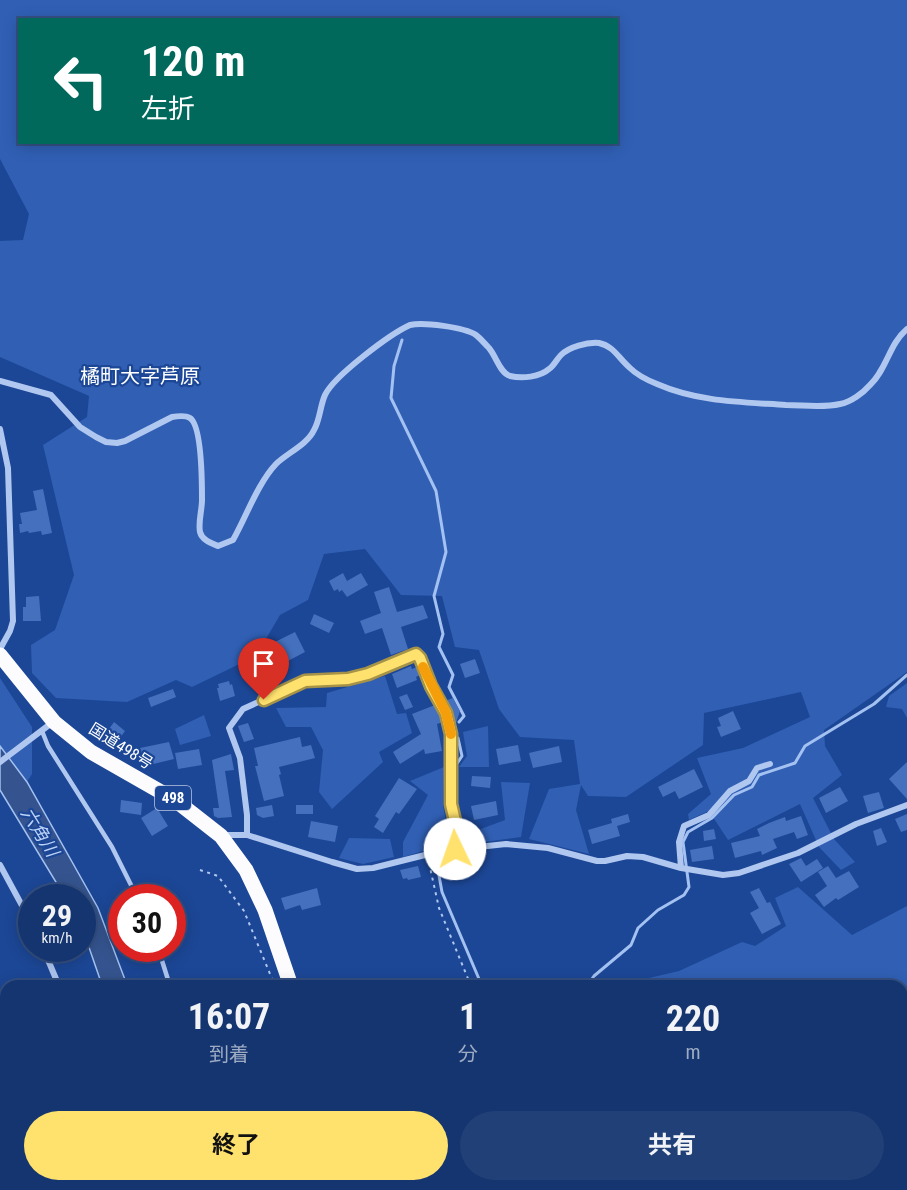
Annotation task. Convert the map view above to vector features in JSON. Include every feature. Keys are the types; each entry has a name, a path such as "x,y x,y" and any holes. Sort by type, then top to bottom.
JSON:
{"highway":[{"name":"国道498号","path":"0,655 44,729 91,752 175,800 221,836 246,870 266,910 289,980"}],"street":[{"path":"0,381 51,395 80,427 106,442 125,441 172,417 190,418 195,423 199,439 202,498 200,533 206,540 218,546 233,540 268,474 314,430 324,395 334,381 356,362 410,325 419,323 467,331 476,335 490,349 509,376 526,378 543,374 568,350 585,344 598,343 610,347 629,368 641,377 688,396 714,400 822,406 849,401 871,385 883,368 895,342 907,329"},
{"path":"0,429 8,468 13,621 10,632 0,649"},
{"path":"247,835 247,815 240,758 229,728 243,709 305,681 348,679 368,674 416,654 446,713 451,734 451,804 458,834 455,849"},
{"path":"0,762 44,729"},
{"path":"681,868 679,842 684,826 709,815 730,791 749,781 757,768 770,764"},
{"path":"221,836 247,835 357,869 373,868 455,849 524,844 597,861 635,856 681,868 723,875 739,873 798,853 856,824 907,805"},
{"path":"0,865 18,898"},
{"path":"49,962 56,980"}],"lane":[{"path":"44,729 48,746 112,847 130,884"},
{"path":"162,962 168,980"}],"path":[{"path":"427,855 439,908 469,980"},
{"path":"201,870 218,876 244,911 273,980"}],"shaded area":[{"path":"0,0 907,0 907,672 824,730 825,746 842,775 813,798 834,839 855,862 841,870 819,847 800,804 728,840 709,811 689,820 688,814 711,794 697,758 743,748 810,717 801,692 704,713 703,745 626,797 588,796 581,785 576,810 589,854 529,839 549,789 580,784 574,740 520,737 499,709 479,650 455,647 442,596 401,595 365,549 324,554 308,600 280,615 256,656 192,687 176,680 127,702 56,698 32,673 31,645 55,630 74,575 43,445 87,417 89,396 0,357 0,241 23,240 29,214 0,159"},
{"path":"385,676 397,714 406,713 412,733 379,752 383,762 332,809 319,792 323,750 311,727 286,727 276,708 326,707 327,693"},
{"path":"0,678 32,727 32,774 27,782 0,746"},
{"path":"907,683 907,718 902,709 886,707 889,696"},
{"path":"204,715 211,736 180,745 175,729"},
{"path":"488,726 489,767 459,767 467,756 463,732"},
{"path":"444,767 443,805 450,843 403,857 403,842 428,795 410,781"},
{"path":"501,782 530,783 521,837 470,844 470,833 505,820"},
{"path":"349,838 390,839 394,857 363,864 339,858"},
{"path":"798,887 852,935 907,906 907,980 640,980 679,971 742,942 755,946 786,926 775,898"}],"water":[{"name":"六角川","path":"0,746 27,782 84,884 57,884 0,790"},
{"path":"96,904 108,935 108,962 118,962 125,980 100,980 94,962 96,962"}],"building":[{"path":"43,489 52,533 42,535 41,531 29,533 28,531 20,533 19,524 22,524 20,513 37,510 33,491"},
{"path":"343,573 347,581 361,573 368,585 347,597 342,590 334,591 329,581"},
{"path":"389,587 397,612 423,605 428,618 401,627 408,649 391,655 382,628 365,634 360,621 381,613 374,592"},
{"path":"39,596 41,621 23,621 26,597"},
{"path":"314,614 334,623 329,633 310,624"},
{"path":"295,632 305,652 286,662 282,653 273,658 267,646"},
{"path":"475,659 480,673 465,678 460,664"},
{"path":"265,661 267,671 252,679 248,665"},
{"path":"411,666 412,669 417,667 420,675 416,677 417,680 397,688 392,674"},
{"path":"229,681 235,696 220,701 218,684"},
{"path":"173,689 176,697 151,707 148,698"},
{"path":"407,694 413,707 405,710 399,697"},
{"path":"453,698 460,711 455,726 451,711 445,701"},
{"path":"435,705 443,722 437,724 442,751 425,754 424,749 400,764 393,752 421,734 412,714"},
{"path":"733,711 741,729 721,737 717,727 721,726 718,718"},
{"path":"114,722 125,731 120,738 109,729"},
{"path":"248,723 254,739 244,742 238,726"},
{"path":"300,737 302,747 311,745 315,758 279,767 284,796 264,801 255,766 258,766 254,748"},
{"path":"169,742 174,759 145,766 140,748"},
{"path":"518,745 521,761 499,765 496,749"},
{"path":"559,746 562,762 533,768 529,753"},
{"path":"199,749 202,765 178,769 175,753"},
{"path":"231,754 234,770 225,771 232,817 218,818 214,816 213,808 219,808 212,760"},
{"path":"907,762 907,799 889,779"},
{"path":"694,769 703,787 679,799 675,791 663,797 658,787"},
{"path":"472,776 491,777 490,788 471,786"},
{"path":"399,778 417,789 399,814 396,812 383,833 374,827 379,819 375,816"},
{"path":"840,787 848,801 826,813 819,798"},
{"path":"879,792 884,808 868,813 863,796"},
{"path":"121,800 142,803 141,815 120,812"},
{"path":"496,801 498,815 474,820 471,806"},
{"path":"272,805 274,816 263,818 257,815 256,808"},
{"path":"296,805 313,805 313,814 296,814"},
{"path":"157,808 168,826 152,836 141,818"},
{"path":"628,814 630,822 617,826 620,836 592,844 588,830 612,823 611,819"},
{"path":"907,814 907,830 901,832 895,819"},
{"path":"801,816 808,835 797,839 794,832 773,839 777,848 762,855 761,851 735,858 731,843 760,836 757,829 769,823 785,817 786,821"},
{"path":"311,821 338,826 335,842 308,837"},
{"path":"881,828 887,842 877,846 873,831"},
{"path":"714,829 716,839 704,841 703,831"},
{"path":"712,846 714,859 692,862 690,850"},
{"path":"801,858 806,866 817,859 823,868 801,882 789,864"},
{"path":"418,866 421,877 403,879 400,870"},
{"path":"828,866 836,878 849,871 859,887 838,900 836,898 824,907 815,895 827,886 818,872"},
{"path":"317,888 321,905 302,910 300,905 285,910 281,898"},
{"path":"759,888 767,903 770,902 781,924 762,934 750,913 759,908 750,892"}],"waterway":[{"path":"402,340 394,366 391,398 436,491 446,552 434,596 443,634 439,647 453,675 449,687 464,716 459,722"},
{"path":"591,980 631,945 638,928 658,910 684,895 689,887 683,842 688,832 712,818 734,795 752,787 759,775 795,763 805,746 874,704 907,675"},
{"path":"456,765 462,756 458,738"},
{"path":"461,839 463,829"},
{"path":"456,854 436,859 442,892 479,980"}],"slow traffic":[{"path":"423,667 446,713 451,734"}],"district":[{"name":"橘町大字芦原","path":"140,376"}],"route":[{"path":"264,700 305,681 348,679 368,674 416,654 446,713 451,734 451,804 458,834 455,849"}]}
